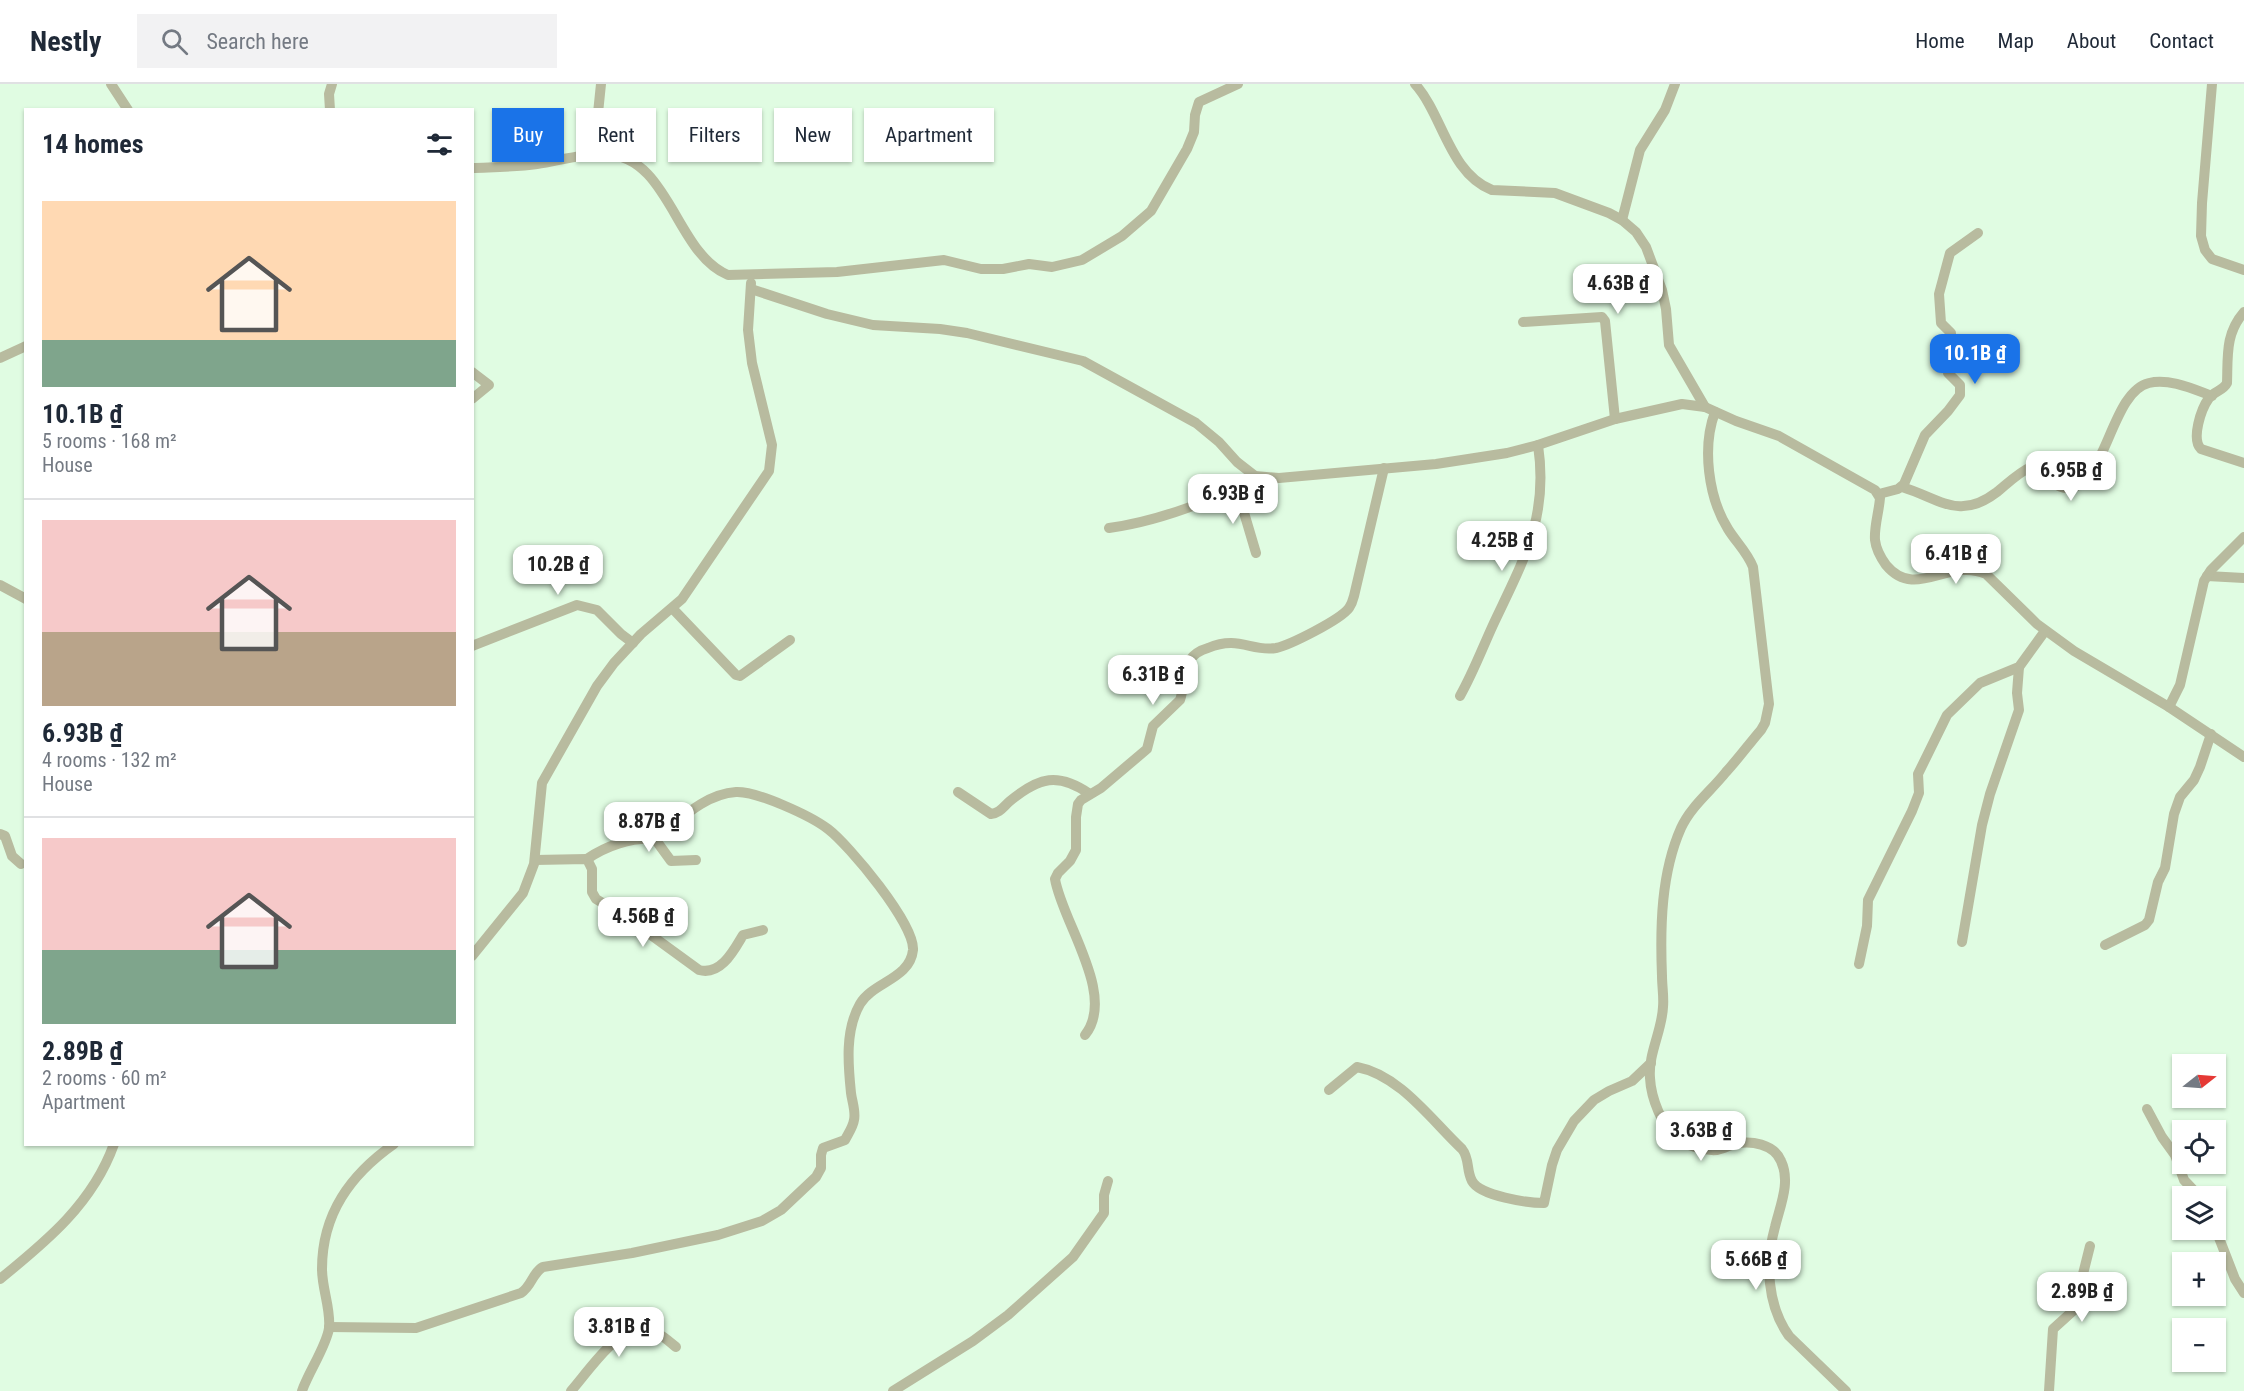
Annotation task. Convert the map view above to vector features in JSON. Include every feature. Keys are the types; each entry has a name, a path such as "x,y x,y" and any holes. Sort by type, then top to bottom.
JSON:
{"street":[{"path":"111,84 127,108"},
{"path":"330,108 329,94 332,84"},
{"path":"599,108 601,84"},
{"path":"631,162 646,172 710,265 728,275 837,272 944,260 981,269 1004,269 1029,264 1052,267 1082,260 1122,236 1151,211 1187,149 1194,132 1195,115 1199,102 1238,84"},
{"path":"1415,84 1429,104 1457,158 1484,187 1492,190 1555,193 1622,220 1636,232 1646,247 1665,303 1669,345 1710,409 1709,442 1714,496 1728,529 1745,550 1753,567 1769,704 1761,730 1726,773 1693,807 1676,840 1668,867 1664,895 1663,1009 1651,1063 1650,1083 1664,1123 1676,1138 1714,1150 1742,1143 1765,1146 1781,1159 1786,1179 1773,1231 1770,1269 1774,1306 1789,1336 1846,1391"},
{"path":"1622,220 1640,150 1665,110 1675,84"},
{"path":"2212,84 2201,236 2205,250 2212,259 2244,270"},
{"path":"474,168 530,165 576,158"},
{"path":"1902,487 1925,435 1960,395 1960,385 1948,373 1951,333 1941,324 1939,294 1950,253 1978,232"},
{"path":"474,954 523,893 532,873 539,797 544,778 597,686 633,643 673,609 698,578 769,471 772,462 772,445 750,356 748,318 752,275"},
{"path":"751,289 828,314 873,325 967,333 1083,361 1196,423 1255,476 1280,478 1460,461 1538,445 1615,419 1682,404 1710,409 1779,436 1879,494 1875,542 1881,558 1895,574 1907,581 1916,581 1960,569 1977,570 1996,582 2037,624 2074,651 2169,707 2244,757"},
{"path":"2244,312 2237,320 2227,346 2226,387 2212,396 2205,407 2195,435 2197,446 2244,463"},
{"path":"1522,322 1602,317 1605,321 1615,419"},
{"path":"0,358 24,347"},
{"path":"474,374 489,385 474,397"},
{"path":"1879,494 1902,487 1925,494 1943,503 1966,507 1981,503 2031,467 2051,482 2063,488 2070,488 2082,483 2091,473 2126,402 2140,387 2152,382 2169,383 2212,396"},
{"path":"1460,696 1511,589 1537,524 1541,477 1538,445"},
{"path":"1085,1035 1092,1026 1095,1012 1092,985 1065,914 1055,879 1076,850 1078,804 1101,788 1147,749 1153,726 1180,700 1183,674 1193,656 1204,649 1225,642 1276,648 1315,630 1343,614 1350,607 1384,468"},
{"path":"1109,528 1152,520 1237,489 1255,476"},
{"path":"1237,489 1256,553"},
{"path":"2169,707 2180,685 2207,576 2244,537"},
{"path":"2207,576 2244,578"},
{"path":"0,585 24,598"},
{"path":"474,645 565,609 584,605 597,610 633,643"},
{"path":"673,609 736,675 740,676 790,640"},
{"path":"1859,964 1867,926 1868,900 1912,811 1918,793 1918,774 1947,715 1980,683 2019,667 2045,630"},
{"path":"1962,942 1982,825 1990,794 2019,710 2019,667"},
{"path":"2105,945 2145,926 2149,920 2158,882 2165,868 2174,814 2180,797 2194,780 2211,734"},
{"path":"958,792 991,814 999,812 1019,794 1042,781 1051,779 1069,782 1090,795"},
{"path":"329,1327 416,1328 521,1293 530,1285 538,1270 543,1267 632,1253 718,1235 762,1221 781,1210 816,1177 821,1168 823,1149 844,1140 855,1116 848,1072 848,1053 859,1005 874,990 890,981 903,969 913,950 896,908 875,880 829,830 798,813 750,794 737,792 699,804 655,839 641,839 605,847 587,859 534,860"},
{"path":"0,834 5,836 12,856 21,864"},
{"path":"655,839 671,861 696,860"},
{"path":"587,859 592,869 592,892 596,899 629,919 699,970 717,968 731,955 743,935 763,930"},
{"path":"1329,1090 1357,1067 1386,1080 1410,1096 1462,1149 1467,1155 1471,1179 1478,1187 1514,1200 1544,1203 1557,1150 1574,1121 1594,1100 1632,1081 1651,1063"},
{"path":"2147,1109 2175,1155 2184,1180 2190,1186"},
{"path":"0,1279 53,1235 84,1202 113,1146"},
{"path":"302,1391 329,1327 322,1270 324,1242 330,1219 351,1182 365,1167 391,1146"},
{"path":"893,1391 982,1335 1073,1257 1104,1213 1104,1195 1108,1181"},
{"path":"2220,1240 2235,1279 2244,1293"},
{"path":"2049,1391 2053,1329 2074,1310 2090,1246"},
{"path":"571,1391 611,1345 629,1332 638,1329 654,1331 676,1347"}]}
